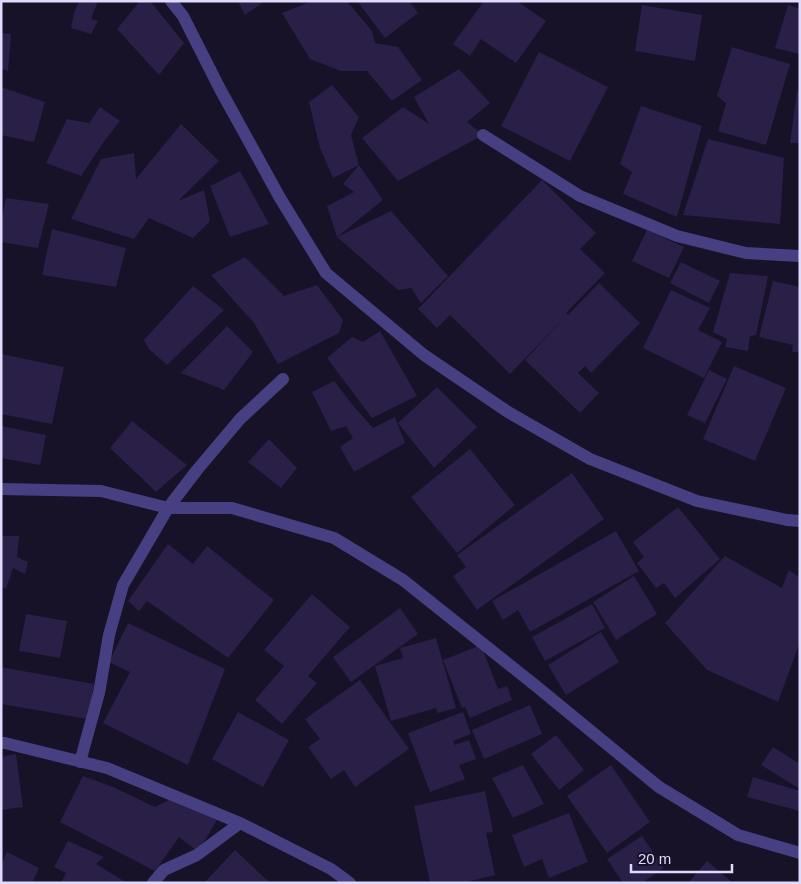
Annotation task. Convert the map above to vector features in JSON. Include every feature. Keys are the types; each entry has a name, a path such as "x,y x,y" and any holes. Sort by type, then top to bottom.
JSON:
{"street":[{"path":"171,1 183,16 266,173 326,273 424,355 508,412 590,459 697,500 787,520 800,521"},
{"path":"483,135 580,196 677,236 746,253 800,256"},
{"path":"80,762 99,693 109,635 123,585 168,508 197,470 240,419 283,379"},
{"path":"1,489 102,491 168,508 232,508 334,538 403,580 659,787 738,835 800,853"},
{"path":"1,743 107,768 240,823 331,869 350,883"},
{"path":"153,883 164,870 197,855 240,823"}],"building":[{"path":"79,1 98,1 91,19 98,21 91,34 71,28"},
{"path":"140,1 150,1 184,43 159,75 117,29"},
{"path":"238,1 265,1 245,15"},
{"path":"312,1 347,1 372,31 375,43 398,47 422,80 392,101 367,71 341,71 310,59 282,13"},
{"path":"357,1 409,1 418,13 385,38"},
{"path":"484,1 517,1 546,21 516,63 481,39 470,56 453,44"},
{"path":"642,5 702,15 695,61 635,51"},
{"path":"788,5 800,9 800,54 775,48"},
{"path":"1,33 11,34 8,71 1,69"},
{"path":"732,47 790,64 766,145 718,131 726,103 717,96"},
{"path":"539,52 608,87 570,161 501,126"},
{"path":"459,69 490,103 467,122 483,135 398,181 362,138 403,107 429,124 414,97"},
{"path":"332,85 359,117 351,135 359,165 333,178 320,148 309,102"},
{"path":"1,87 45,102 34,142 1,135"},
{"path":"797,91 800,91 800,143 790,143"},
{"path":"641,106 702,126 677,217 623,194 632,172 620,164"},
{"path":"100,107 120,121 81,176 46,163 67,119 89,123"},
{"path":"181,124 219,161 178,201 204,190 210,221 193,238 149,218 134,239 71,219 101,159 134,153 136,179"},
{"path":"708,139 784,158 780,224 683,215"},
{"path":"359,165 383,200 337,237 327,206 354,192 343,184"},
{"path":"240,171 269,224 230,237 210,186"},
{"path":"542,180 596,233 580,249 605,273 566,313 568,315 599,283 640,323 591,373 585,366 578,373 599,393 580,413 525,360 566,316 510,374 450,315 437,328 418,309"},
{"path":"6,198 49,204 38,248 1,242 1,224"},
{"path":"391,211 448,276 421,303 411,288 398,290 337,237"},
{"path":"52,229 126,248 116,287 42,275"},
{"path":"647,230 684,247 669,278 632,261"},
{"path":"245,257 284,296 317,285 343,320 339,333 278,364 254,323 211,275"},
{"path":"681,262 720,281 709,303 670,283"},
{"path":"730,273 768,276 756,335 750,336 748,351 725,347 727,339 713,332"},
{"path":"773,281 800,287 800,352 792,352 793,345 759,337"},
{"path":"193,286 224,310 167,365 149,349 144,340"},
{"path":"671,290 710,308 698,330 722,342 704,378 643,348"},
{"path":"227,326 253,352 224,390 181,373"},
{"path":"380,331 417,396 372,418 327,358 352,337 363,342"},
{"path":"1,354 64,367 52,424 1,414"},
{"path":"734,366 786,388 755,461 703,439"},
{"path":"709,370 727,379 705,423 687,415"},
{"path":"334,381 373,428 395,417 405,443 354,472 340,447 353,438 346,426 331,431 312,392"},
{"path":"437,387 477,427 434,468 398,423"},
{"path":"132,421 187,465 156,492 110,448"},
{"path":"1,426 46,435 40,465 1,458"},
{"path":"269,439 297,468 281,488 248,462"},
{"path":"470,449 515,505 457,553 411,497"},
{"path":"572,473 604,519 477,610 453,576 466,567 457,555"},
{"path":"678,507 720,559 675,598 664,583 656,588 637,563 644,557 633,542"},
{"path":"616,531 639,571 530,632 518,610 503,620 492,601"},
{"path":"1,536 19,536 17,557 28,562 25,574 13,568 6,589 1,587"},
{"path":"168,544 193,564 207,546 274,600 228,658 147,601 139,611 128,601"},
{"path":"725,556 782,588 789,570 800,578 800,642 778,702 707,670 665,623"},
{"path":"634,576 657,614 616,640 593,602"},
{"path":"312,594 350,627 308,676 317,683 282,724 255,700 284,666 264,650"},
{"path":"592,604 605,628 545,661 532,637"},
{"path":"400,608 418,634 351,682 333,657"},
{"path":"26,614 67,621 60,658 19,651"},
{"path":"128,623 225,669 188,765 103,723 130,672 109,662"},
{"path":"601,632 619,662 566,695 548,665"},
{"path":"436,638 456,708 438,713 436,708 391,721 375,666 403,658 400,648"},
{"path":"481,645 498,689 507,686 512,700 470,718 465,707 462,708 443,660"},
{"path":"1,667 94,684 88,719 1,704"},
{"path":"360,680 409,749 355,787 344,770 331,779 308,747 320,739 305,719"},
{"path":"530,705 542,734 484,759 472,730"},
{"path":"238,712 289,740 263,787 212,759"},
{"path":"463,712 471,734 453,741 455,745 469,740 476,759 459,765 465,779 430,792 408,733"},
{"path":"556,735 584,770 559,790 531,754"},
{"path":"773,747 800,764 800,789 761,765"},
{"path":"16,754 23,807 1,810 1,757"},
{"path":"523,765 544,804 513,818 492,778"},
{"path":"611,765 650,822 607,853 567,796"},
{"path":"83,776 113,787 155,807 169,800 217,820 198,852 179,837 155,871 60,822"},
{"path":"753,777 800,791 800,811 747,797"},
{"path":"485,791 493,832 486,833 495,875 462,883 430,883 414,806"},
{"path":"569,813 588,862 549,878 542,859 524,867 512,835"},
{"path":"642,836 664,868 642,883 623,883 607,859"},
{"path":"68,841 104,857 96,864 127,883 61,883 66,873 54,867"},
{"path":"235,850 270,883 204,883"},
{"path":"7,852 39,868 32,883 1,883 1,865"},
{"path":"707,861 733,883 688,883"}]}
